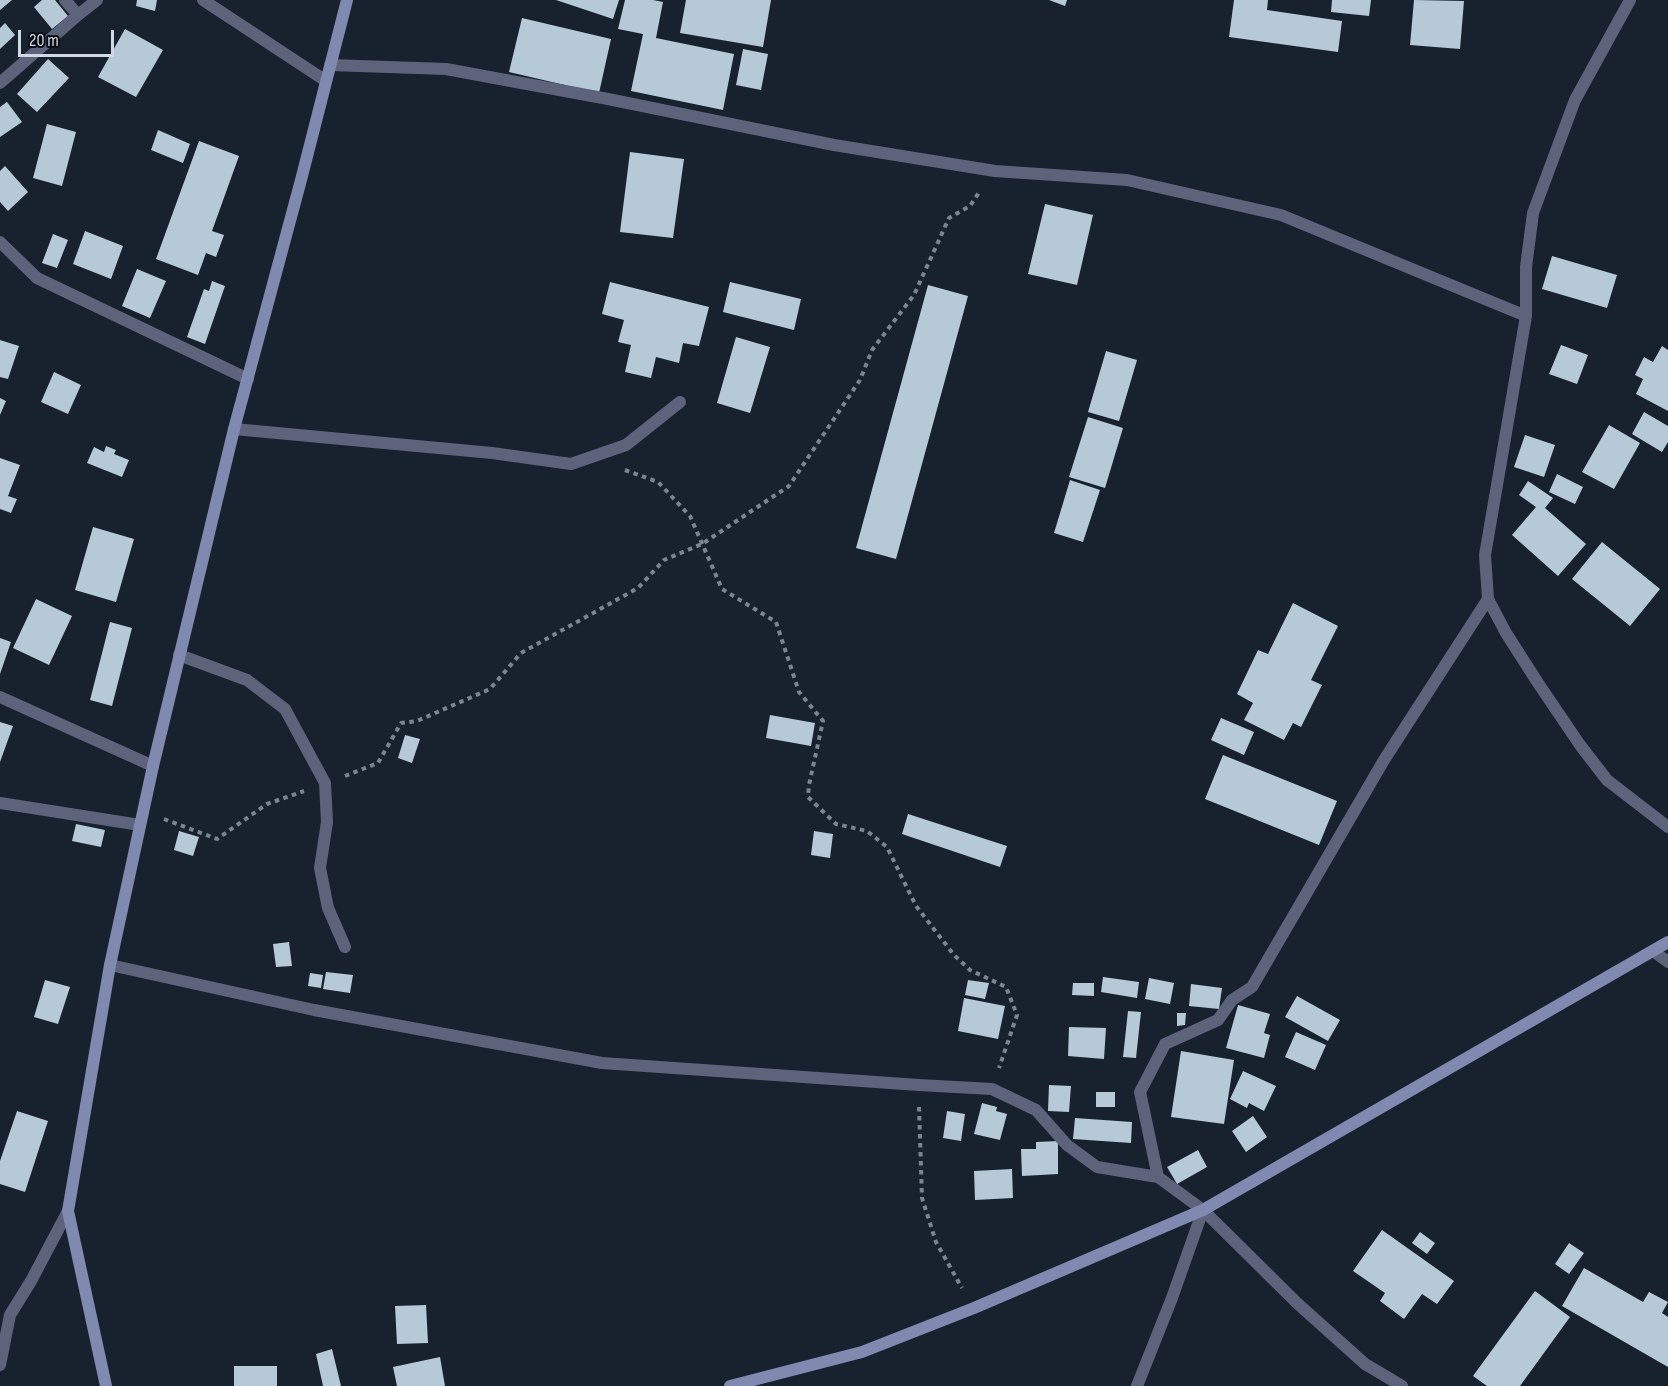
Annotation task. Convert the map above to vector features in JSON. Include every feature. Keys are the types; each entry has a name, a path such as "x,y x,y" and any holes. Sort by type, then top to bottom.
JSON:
{"street":[{"path":"65,0 78,15"},
{"path":"0,83 97,0"},
{"path":"203,0 326,81"},
{"path":"0,1365 5,1313 31,1281 68,1211 110,965 153,765 234,429 347,0"},
{"path":"1630,0 1575,100 1533,213 1526,267 1526,316 1485,555 1488,599 1506,633 1538,683 1607,780 1668,827"},
{"path":"330,65 446,69 834,145 995,171 1127,180 1281,215 1526,316"},
{"path":"0,242 37,278 248,379"},
{"path":"234,429 492,453 571,464 626,446 680,402"},
{"path":"1158,1177 1140,1092 1165,1044 1218,1020 1232,1000 1252,987 1384,760 1488,599"},
{"path":"179,655 247,680 285,709 325,783 327,822 320,868 328,908 345,947"},
{"path":"0,697 153,765"},
{"path":"0,803 140,825"},
{"path":"730,1386 862,1352 974,1308 1203,1210 1668,942"},
{"path":"1653,951 1668,962"},
{"path":"110,965 314,1010 602,1064 992,1089 1036,1110 1067,1145 1097,1167 1158,1177 1203,1210 1297,1303 1365,1364 1402,1386"},
{"path":"1137,1386 1172,1298 1203,1210"},
{"path":"68,1211 106,1386"}],"path":[{"path":"143,812 217,839 267,804 378,764 401,723 417,721 490,689 521,653 638,588 664,560 702,544 789,486 860,380 872,350 914,296 949,218 970,206 995,171"},
{"path":"624,469 658,482 690,516 722,589 776,622 799,693 823,721 808,797 836,824 867,831 887,847 916,906 954,955 970,970 1006,987 1017,1015 992,1089"},
{"path":"919,1085 922,1198 936,1242 974,1308"}],"building":[{"path":"0,0 12,0 0,10"},
{"path":"42,0 55,0 68,16 52,29 34,7"},
{"path":"137,0 157,0 155,11 136,6"},
{"path":"556,0 619,0 613,19"},
{"path":"625,0 663,2 656,38 734,54 723,110 631,91 643,34 618,29"},
{"path":"686,0 771,0 763,47 680,33"},
{"path":"1049,0 1067,0 1065,6"},
{"path":"1234,0 1268,0 1267,10 1342,21 1338,52 1229,37"},
{"path":"1332,0 1371,0 1369,16 1331,12"},
{"path":"1414,0 1464,1 1460,49 1410,45"},
{"path":"522,18 611,39 599,93 509,72"},
{"path":"5,23 15,35 0,49 0,28"},
{"path":"125,29 163,50 136,97 98,77"},
{"path":"743,49 768,54 761,90 736,85"},
{"path":"48,59 69,78 37,112 17,94"},
{"path":"7,102 22,122 0,137 0,107"},
{"path":"47,124 76,132 62,186 33,178"},
{"path":"158,130 190,144 183,163 151,150"},
{"path":"199,141 239,156 212,231 224,235 216,257 206,253 198,275 156,259"},
{"path":"630,152 684,159 673,238 620,232"},
{"path":"5,166 28,192 8,211 0,202 0,171"},
{"path":"1045,204 1093,215 1077,285 1028,274"},
{"path":"85,231 123,246 111,279 73,264"},
{"path":"53,234 68,240 57,268 42,263"},
{"path":"1552,256 1617,275 1607,308 1542,289"},
{"path":"137,269 166,281 150,318 122,306"},
{"path":"212,281 225,286 205,344 187,337 204,289 209,291"},
{"path":"610,282 709,307 699,346 683,343 679,363 656,357 651,378 625,372 631,345 618,342 624,320 602,314"},
{"path":"730,282 801,299 794,330 723,312"},
{"path":"928,285 968,296 896,559 856,548"},
{"path":"736,337 770,347 750,413 717,403"},
{"path":"0,340 19,346 8,379 0,377"},
{"path":"1561,345 1588,355 1577,384 1549,374"},
{"path":"1662,346 1668,350 1668,411 1636,394 1643,379 1635,375 1644,357 1653,362"},
{"path":"1106,351 1137,360 1119,421 1088,412"},
{"path":"54,372 81,385 68,414 41,402"},
{"path":"0,398 6,401 0,415"},
{"path":"1644,412 1668,426 1668,442 1662,452 1632,434"},
{"path":"1088,417 1123,428 1105,488 1069,477"},
{"path":"1609,425 1640,443 1614,489 1582,472"},
{"path":"1525,435 1555,445 1544,477 1514,467"},
{"path":"106,446 116,450 114,454 129,460 122,477 87,463 94,447 104,452"},
{"path":"0,458 20,465 8,496 17,499 11,513 0,509"},
{"path":"1557,474 1583,487 1575,504 1549,492"},
{"path":"1070,480 1100,490 1083,542 1054,533"},
{"path":"1528,481 1553,498 1545,508 1586,544 1558,576 1512,535 1536,507 1519,495"},
{"path":"93,527 134,539 116,602 75,590"},
{"path":"1602,542 1660,589 1630,626 1572,579"},
{"path":"36,599 72,616 49,665 13,648"},
{"path":"1293,603 1338,626 1311,680 1322,685 1301,727 1293,723 1284,740 1244,720 1253,703 1237,694 1258,650 1268,654"},
{"path":"110,622 132,628 112,706 90,700"},
{"path":"0,638 11,642 0,674"},
{"path":"770,715 815,723 811,746 766,738"},
{"path":"1221,718 1254,732 1244,755 1211,740"},
{"path":"0,722 13,726 0,762"},
{"path":"405,735 420,739 412,763 398,758"},
{"path":"1223,755 1337,801 1319,845 1205,799"},
{"path":"908,814 1007,846 1000,867 902,834"},
{"path":"76,824 105,830 101,847 72,841"},
{"path":"179,831 199,837 193,856 174,850"},
{"path":"814,831 833,834 830,858 811,855"},
{"path":"289,942 292,966 276,967 273,944"},
{"path":"326,972 353,975 350,993 323,989"},
{"path":"310,973 323,975 321,988 308,986"},
{"path":"1103,977 1139,982 1137,998 1101,992"},
{"path":"1149,978 1174,983 1170,1004 1145,999"},
{"path":"45,980 70,987 58,1024 34,1017"},
{"path":"968,980 989,983 985,999 965,995"},
{"path":"1073,983 1094,983 1094,996 1072,995"},
{"path":"1191,984 1222,988 1219,1009 1189,1006"},
{"path":"1297,996 1340,1020 1328,1041 1285,1017"},
{"path":"964,998 1005,1006 998,1039 958,1031"},
{"path":"1238,1005 1270,1014 1264,1033 1270,1035 1264,1058 1226,1048"},
{"path":"1128,1011 1141,1012 1136,1058 1123,1057"},
{"path":"1177,1013 1186,1013 1185,1025 1177,1026"},
{"path":"1069,1027 1106,1028 1104,1059 1068,1056"},
{"path":"1296,1032 1326,1045 1315,1070 1285,1057"},
{"path":"1181,1051 1234,1060 1224,1124 1171,1117"},
{"path":"1243,1071 1276,1086 1264,1111 1249,1103 1247,1108 1230,1099"},
{"path":"1049,1085 1071,1086 1069,1112 1048,1111"},
{"path":"1096,1092 1115,1092 1115,1107 1096,1107"},
{"path":"982,1103 997,1107 996,1111 1007,1114 1000,1140 974,1134"},
{"path":"17,1111 48,1121 25,1192 0,1184 0,1161"},
{"path":"947,1111 965,1114 961,1141 943,1138"},
{"path":"1253,1116 1267,1137 1246,1152 1232,1131"},
{"path":"1075,1118 1132,1122 1131,1143 1073,1139"},
{"path":"1058,1141 1058,1174 1022,1176 1021,1149 1036,1149 1036,1142"},
{"path":"1198,1150 1207,1167 1177,1184 1167,1167"},
{"path":"1012,1169 1013,1198 975,1200 974,1171"},
{"path":"1382,1230 1454,1281 1437,1304 1422,1294 1404,1319 1380,1301 1385,1293 1353,1271"},
{"path":"1420,1232 1435,1243 1427,1254 1412,1243"},
{"path":"1569,1243 1584,1253 1569,1274 1555,1264"},
{"path":"1584,1268 1643,1302 1649,1292 1668,1302 1662,1313 1668,1317 1668,1367 1562,1306"},
{"path":"1535,1291 1570,1317 1520,1386 1487,1386 1473,1376"},
{"path":"426,1305 428,1343 397,1344 395,1306"},
{"path":"332,1349 341,1386 323,1386 316,1354"},
{"path":"440,1357 445,1386 397,1386 393,1367"},
{"path":"234,1366 277,1366 277,1386 234,1386"}]}
